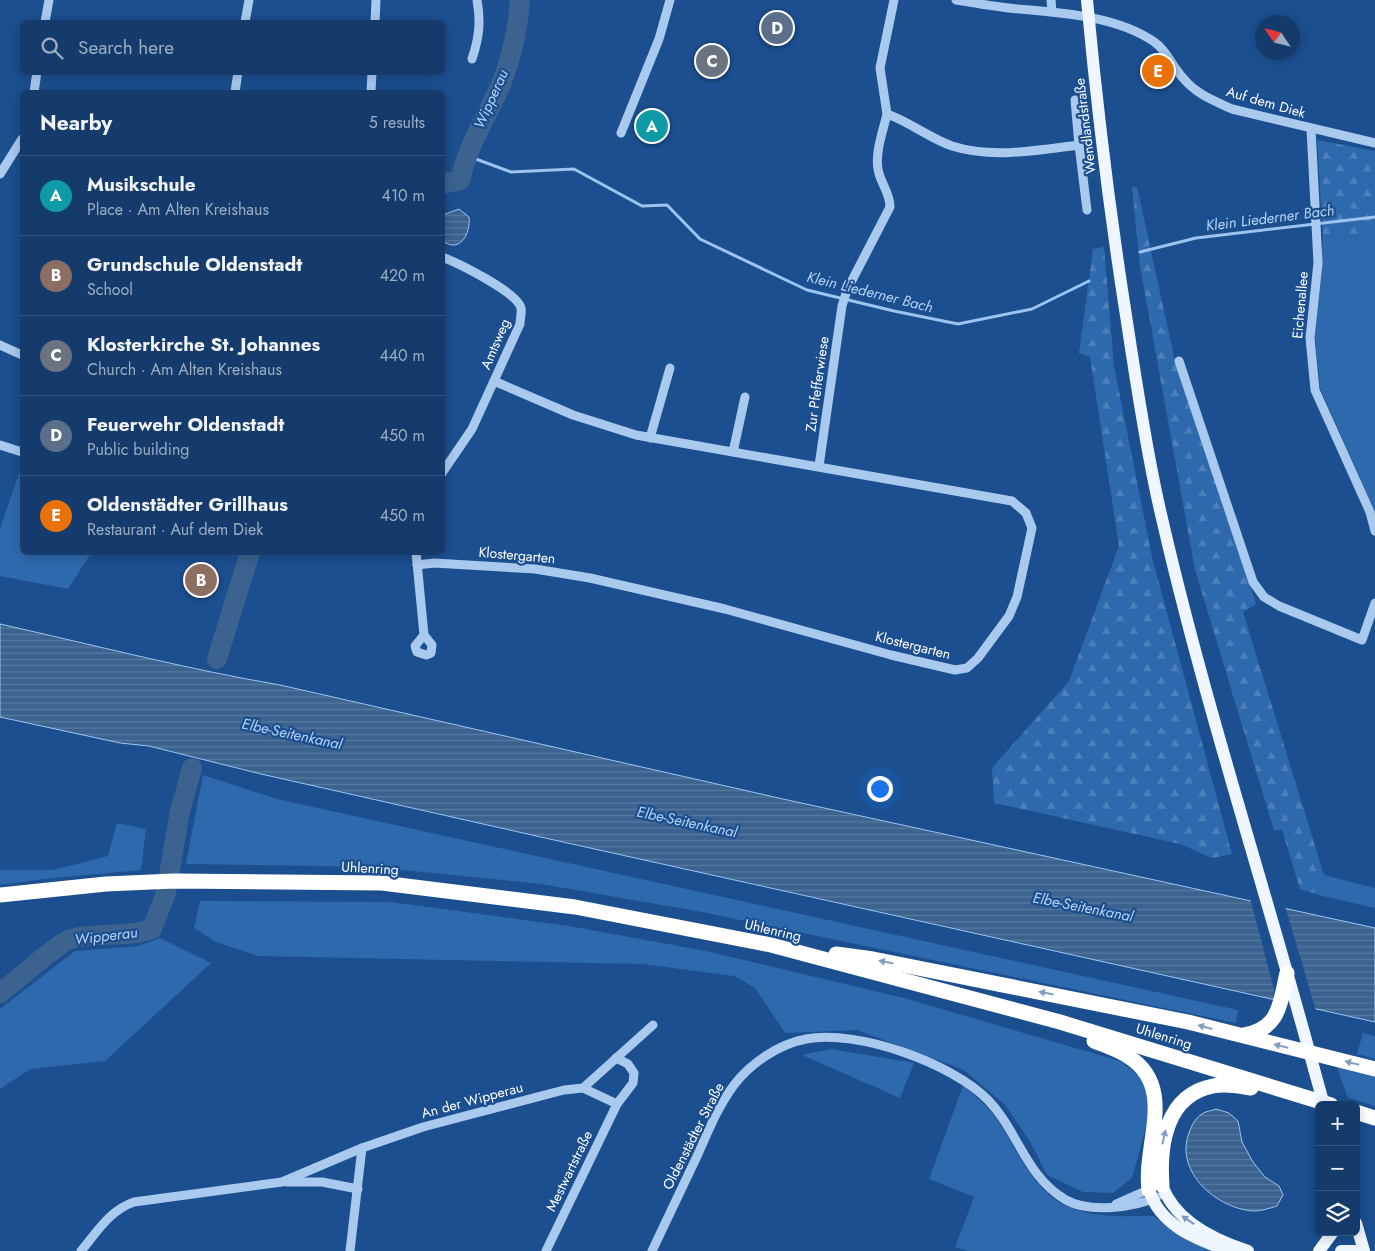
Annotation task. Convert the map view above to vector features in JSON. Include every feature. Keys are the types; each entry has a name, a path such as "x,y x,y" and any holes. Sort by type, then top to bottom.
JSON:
{"highway":[{"name":"Uhlenring","path":"0,895 142,882 382,883 575,907 771,945 1060,1022 1318,1101"},
{"path":"771,945 873,959 1169,1018 1375,1069"},
{"path":"1240,1036 1263,1030 1277,1013 1287,973"},
{"path":"1060,1022 1080,1035 1128,1056 1142,1067 1152,1083 1155,1092 1156,1112 1148,1159 1157,1192"},
{"path":"1157,1192 1166,1128 1174,1111 1187,1097 1204,1088 1222,1085 1290,1092"},
{"path":"1360,1113 1375,1118"}],"main road":[{"name":"Wendlandstraße","path":"1088,0 1095,87 1115,249 1136,389 1158,500 1185,613 1323,1101"},
{"path":"1157,1192 1161,1214 1182,1230 1229,1251"},
{"path":"1157,1192 1185,1219 1248,1251"},
{"path":"1320,1251 1330,1236"},
{"path":"1360,1236 1364,1251"},
{"path":"1341,1251 1355,1251"}],"street":[{"path":"45,20 49,0"},
{"path":"245,20 249,0"},
{"path":"375,20 376,0"},
{"path":"472,60 479,34 480,20 477,0"},
{"path":"621,133 658,39 670,0"},
{"path":"894,0 880,68 887,114 900,118 928,136 954,146 984,152 1016,152 1079,145"},
{"name":"Auf dem Diek","path":"956,0 1089,17 1140,33 1155,42 1167,54 1183,79 1197,91 1214,101 1232,109 1375,143"},
{"path":"1051,0 1052,11"},
{"path":"34,90 37,75"},
{"path":"235,90 238,75"},
{"path":"371,90 372,75"},
{"path":"1075,100 1087,210"},
{"name":"Zur Pfefferwiese","path":"819,466 842,306 846,290 890,207 890,197 878,169 879,150 887,114"},
{"name":"Eichenallee","path":"1311,129 1318,263 1310,338 1315,390 1370,512 1375,531"},
{"path":"0,174 20,142"},
{"name":"Amtsweg","path":"445,258 516,299 521,308 520,324 494,381 462,446 445,468"},
{"path":"0,345 20,354"},
{"path":"1179,361 1253,582 1264,597 1279,606 1362,640 1375,603"},
{"path":"650,438 670,368"},
{"name":"Klostergarten","path":"417,565 434,563 535,569 590,578 725,609 891,655 955,670 967,668 995,638 1010,616 1017,597 1032,528 1026,513 1012,501 650,438 572,415 494,381"},
{"path":"733,452 745,397"},
{"path":"0,445 20,451"},
{"path":"416,555 424,635"},
{"path":"617,1104 583,1088 653,1025"},
{"name":"Oldenstädter Straße","path":"652,1251 716,1115 734,1084 744,1073 768,1055 806,1039 836,1038 868,1043 918,1057 947,1070 972,1086 988,1101 1016,1138 1032,1170 1048,1187 1078,1205 1095,1208 1112,1206 1157,1192"},
{"name":"Mestwartstraße","path":"546,1251 617,1104 633,1083 634,1072 628,1064 616,1058"},
{"name":"An der Wipperau","path":"282,1182 362,1148 423,1127 564,1090 583,1088"},
{"path":"350,1251 362,1148"},
{"name":"An der Wipperau","path":"81,1251 110,1215 122,1206 134,1202 282,1182 322,1182 358,1189"}],"green space":[{"path":"1317,140 1375,151 1375,233 1323,237"},
{"path":"1132,187 1137,187 1175,361 1256,604 1243,612 1324,875 1323,896 1300,889 1282,830 1274,830 1195,570 1140,266"},
{"path":"1375,233 1375,512 1320,388 1315,336 1323,237"},
{"path":"1104,247 1114,366 1152,557 1232,854 1212,858 1180,844 994,803 992,768 1069,681 1119,546 1090,357 1079,353 1093,249"},
{"path":"20,471 20,555 90,555 68,589 0,576 0,529"},
{"path":"203,775 277,799 1238,1010 1236,1023 702,912 541,884 373,867 186,864"},
{"path":"117,823 146,829 141,870 0,885 0,870 53,870 108,856"},
{"path":"1324,875 1375,888 1375,908 1323,896"},
{"path":"200,901 391,902 569,926 706,951 904,998 1120,1061 1143,1079 1151,1109 1132,1178 1113,1193 1083,1192 1047,1175 1031,1143 1005,1105 964,1070 857,1030 785,1033 755,988 734,976 642,964 258,956 216,942 194,928"},
{"path":"160,938 211,963 105,1061 30,1069 0,1089 0,1009 75,951 138,946"},
{"path":"1363,1033 1375,1036 1375,1059 1357,1054"},
{"path":"831,1049 914,1063 900,1098 802,1055"},
{"path":"1336,1065 1375,1076 1375,1106 1348,1098"},
{"path":"963,1086 981,1101 996,1118 1028,1171 1048,1194 1060,1203 1094,1214 1154,1216 1182,1236 1213,1251 968,1251 955,1247 974,1197 929,1179"}],"water":[{"path":"459,209 469,217 466,235 463,240 455,245 445,242 445,214"},
{"name":"Elbe-Seitenkanal","path":"0,624 175,664 280,685 783,799 1375,928 1375,1022 563,842 261,774 149,746 120,743 0,717"},
{"path":"1216,1109 1229,1113 1238,1121 1242,1142 1253,1162 1265,1177 1279,1186 1283,1195 1277,1206 1255,1211 1227,1204 1202,1186 1194,1175 1188,1162 1186,1148 1189,1133 1200,1116 1205,1112"}],"pier":[{"path":"1250,898 1285,906 1316,1011 1273,1002 1274,989"}],"waterway":[{"name":"Wipperau","path":"445,183 460,180 473,142 502,82 514,42 520,0"},
{"name":"Klein Liederner Bach","path":"465,155 511,172 574,169 642,206 667,205 700,239 807,290 958,324 1032,309 1089,281"},
{"name":"Klein Liederner Bach","path":"1140,252 1196,238 1375,217"},
{"name":"Wipperau","path":"217,659 249,555"},
{"name":"Wipperau","path":"0,993 47,955 71,939 142,932 152,929 166,893 180,811 192,768"}],"place":[{"name":"Feuerwehr Oldenstadt","path":"777,28"},
{"name":"Klosterkirche St. Johannes","path":"712,61"},
{"name":"Oldenstädter Grillhaus","path":"1158,71"},
{"name":"Musikschule","path":"652,126"},
{"name":"Grundschule Oldenstadt","path":"201,580"}]}
